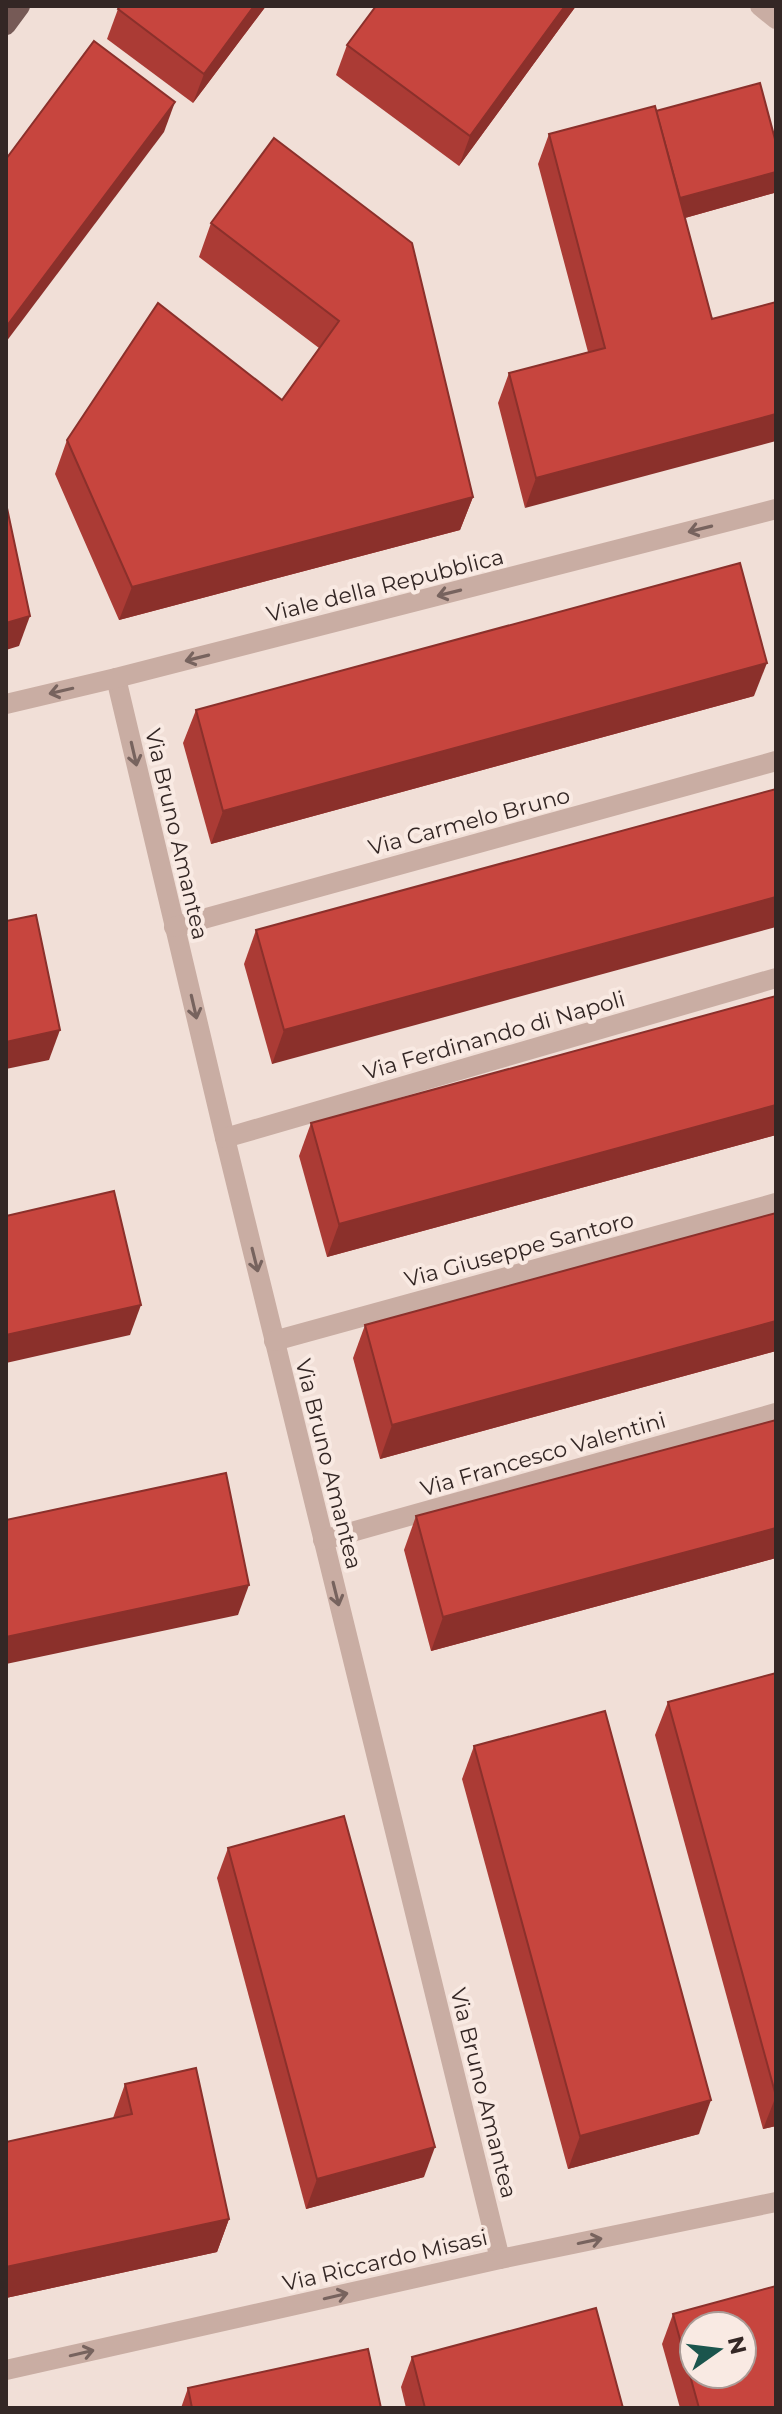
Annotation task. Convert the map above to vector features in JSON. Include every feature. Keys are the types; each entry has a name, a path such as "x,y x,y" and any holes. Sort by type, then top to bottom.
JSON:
{"main road":[{"path":"6,25 20,6"}],"street":[{"path":"760,6 776,19"},
{"name":"Viale della Repubblica","path":"6,704 776,509"},
{"name":"Via Bruno Amantea","path":"116,678 274,1341 500,2259"},
{"name":"Via Carmelo Bruno","path":"174,927 776,761"},
{"name":"Via Ferdinando di Napoli","path":"225,1138 776,978"},
{"name":"Via Giuseppe Santoro","path":"274,1341 776,1203"},
{"name":"Via Francesco Valentini","path":"323,1540 776,1413"},
{"name":"Via Riccardo Misasi","path":"6,2370 500,2259 776,2202"}],"building":[{"path":"120,6 254,6 204,74 118,9"},
{"path":"376,6 565,6 470,136 347,45"},
{"path":"94,41 175,102 6,327 6,159"},
{"path":"760,83 776,143 776,172 680,198 656,111"},
{"path":"655,106 712,319 776,302 776,414 536,478 509,373 605,348 549,134"},
{"path":"274,138 412,243 473,497 132,587 67,440 158,303 282,400 339,321 211,223"},
{"path":"6,508 30,616 6,623"},
{"path":"740,563 767,663 223,811 196,710"},
{"path":"776,789 776,897 284,1030 256,930"},
{"path":"36,915 60,1030 6,1042 6,921"},
{"path":"776,996 776,1105 339,1224 311,1123"},
{"path":"114,1191 141,1305 6,1335 6,1216"},
{"path":"776,1213 776,1321 392,1425 365,1325"},
{"path":"776,1420 776,1528 443,1617 416,1516"},
{"path":"226,1473 249,1585 6,1637 6,1520"},
{"path":"776,1673 776,2096 668,1702"},
{"path":"605,1711 711,2100 580,2136 474,1746"},
{"path":"344,1816 435,2147 317,2179 228,1848"},
{"path":"196,2068 229,2219 6,2267 6,2142 132,2114 125,2084"},
{"path":"776,2286 776,2408 699,2408 694,2390 758,2390 758,2310 688,2310"},
{"path":"596,2308 623,2408 425,2408 412,2357"},
{"path":"678,2313 678,2332 673,2314"},
{"path":"368,2349 381,2408 192,2408 188,2388"}]}
